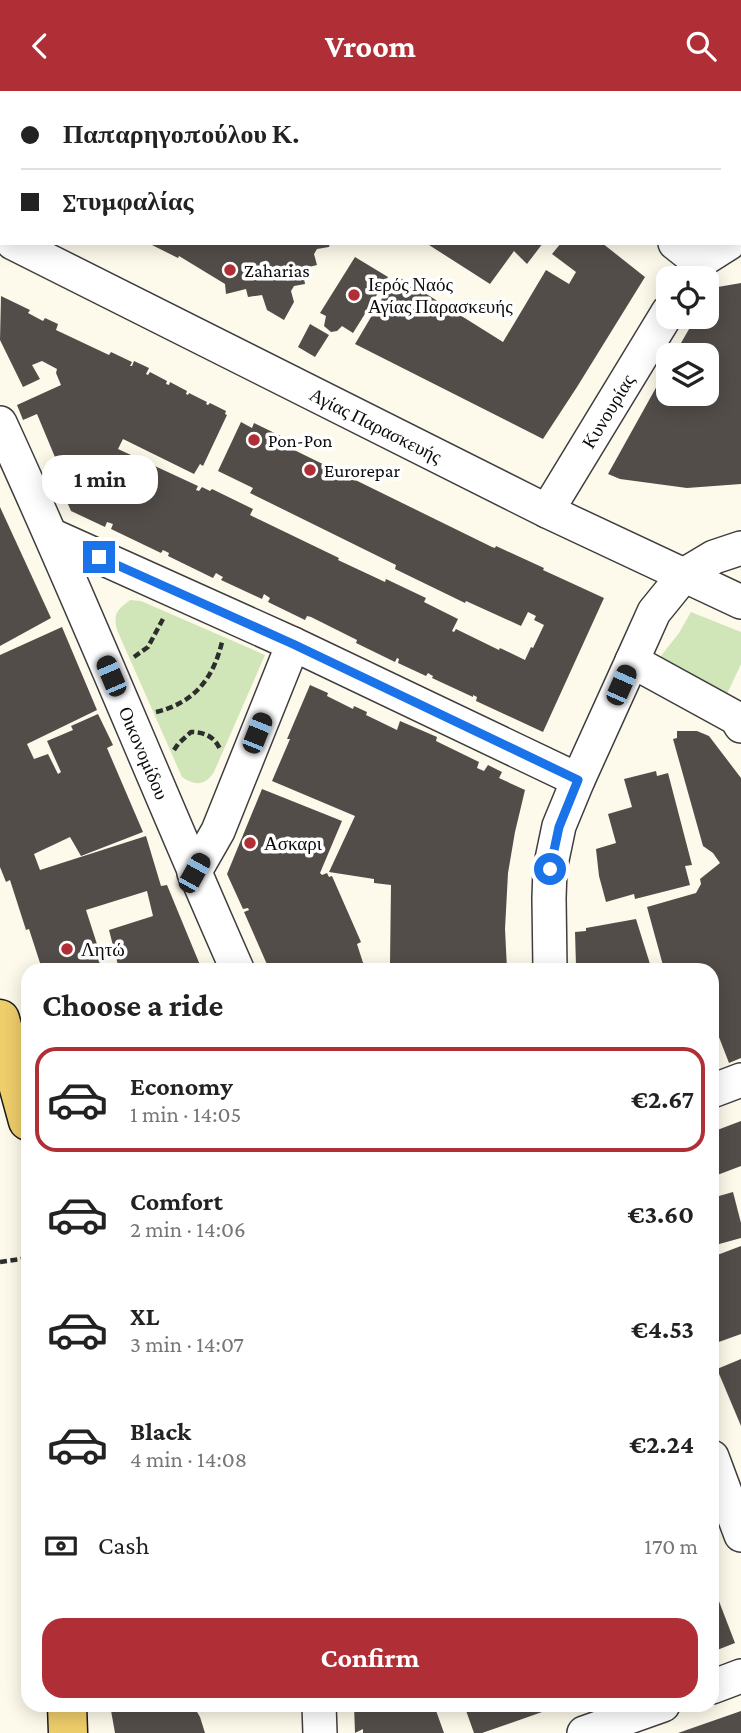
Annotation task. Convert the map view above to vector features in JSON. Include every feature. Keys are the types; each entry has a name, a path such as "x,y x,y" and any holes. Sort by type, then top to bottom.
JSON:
{"main road":[{"path":"0,1019 21,1096"},
{"path":"66,1712 68,1733"}],"street":[{"name":"Αγίας Παρασκευής","path":"17,245 547,511 741,602"},
{"path":"688,261 724,245"},
{"name":"Κυνουρίας","path":"547,511 658,329"},
{"name":"Οικονομίδου","path":"0,423 51,535 234,963"},
{"path":"51,535 293,644 578,780"},
{"path":"550,963 550,869 559,827 654,612 684,575 714,557 741,548"},
{"path":"194,873 218,831 293,644"},
{"path":"632,661 739,717"},
{"path":"719,1088 741,1080"},
{"path":"719,1476 741,1535"},
{"path":"719,1684 741,1676"},
{"path":"319,1712 320,1733"},
{"path":"586,1725 636,1712"}],"path":[{"path":"102,656 119,660 134,657 148,647 165,616 170,589"},
{"path":"127,715 145,715 181,705 200,687 213,669 219,653 226,613"},
{"path":"155,780 178,744 191,732 201,732 217,743 223,757 231,800"},
{"path":"0,1262 21,1259"}],"green space":[{"path":"130,600 141,601 265,655 214,772 203,782 195,783 182,777 117,630 117,612"},
{"path":"691,612 741,632 741,664 726,696 657,661 679,633"}],"building":[{"path":"152,245 330,245 317,249 314,254 317,265 305,268 305,284 294,286 291,291 294,302 284,320 267,310 262,295 248,297 246,289 226,294 225,284 179,256 178,258"},
{"path":"429,245 541,245 527,264 514,251 490,284"},
{"path":"559,245 605,245 645,277 543,439 355,344 396,275 503,342 546,270 569,284 576,272 552,254"},
{"name":"Ιερός Ναός Αγίας Παρασκευής","path":"355,257 388,277 353,333 342,326 331,332 324,326 326,316 320,313"},
{"path":"741,283 741,484 687,488 620,479 608,474 656,388 656,406 719,406 719,343 681,343 689,329 719,329 719,287"},
{"path":"1,296 30,310 28,313 43,321 45,318 58,324 56,330 109,355 111,352 132,362 130,366 134,361 149,368 146,374 150,372 167,381 166,384 169,385 170,382 187,391 186,394 226,411 227,415 203,466 200,464 194,474 123,439 118,449 198,486 196,490 199,491 202,487 210,491 212,489 253,509 250,515 339,558 338,560 426,598 424,602 458,619 452,631 456,629 525,660 544,625 534,620 536,616 528,612 521,626 466,601 465,603 395,569 396,565 250,493 253,488 218,471 241,422 252,428 254,423 289,440 286,446 492,547 496,546 604,598 543,732 476,701 477,697 432,678 428,673 426,676 398,663 397,658 395,662 356,643 357,640 311,617 307,616 305,620 268,602 270,598 264,594 262,599 221,580 223,577 216,573 213,578 168,556 169,553 163,550 161,553 111,529 113,524 107,522 105,527 71,511 52,468 58,465 37,414 23,420 17,405 61,385 57,369 42,361 32,365 40,379 23,387 0,340"},
{"path":"310,324 329,335 315,357 298,347"},
{"path":"0,507 51,618 0,646"},
{"path":"62,627 97,710 27,744 34,759 48,754 58,774 61,772 47,741 73,730 71,726 98,714 113,745 107,748 143,832 81,856 70,837 34,854 40,870 146,836 161,886 167,885 199,963 117,963 109,930 153,916 147,891 86,910 103,963 40,963 10,880 6,882 0,867 0,655"},
{"path":"310,685 353,709 354,706 367,712 366,715 397,730 400,721 437,737 436,741 479,762 477,768 484,771 488,765 502,772 499,778 525,790 508,873 505,929 507,963 390,963 391,885 374,883 374,879 329,872 355,816 272,781 290,739 287,739"},
{"path":"677,731 697,731 709,736 741,778 741,1058 729,1063 719,1037 719,963 662,963 647,907 696,893 701,884 700,879 720,863 713,853 703,846 673,739 677,738"},
{"path":"656,771 657,776 668,773 692,865 685,866 690,885 635,899 634,894 606,902 596,849 616,843 608,814 632,807 624,779"},
{"path":"262,789 342,821 320,873 332,876 361,942 357,944 363,963 266,963 244,912 249,910 243,909 227,874"},
{"path":"636,919 650,963 576,963 575,932 586,931 586,928"},
{"path":"741,1121 741,1166 719,1174 719,1129"},
{"path":"733,1192 741,1223 741,1238 719,1244 719,1196"},
{"path":"741,1246 741,1334 719,1342 719,1254"},
{"path":"741,1359 741,1426 719,1374 719,1368"},
{"path":"719,1601 735,1643 719,1649"},
{"path":"741,1711 741,1733 678,1733"},
{"path":"111,1712 197,1712 205,1733 115,1733"},
{"path":"354,1712 436,1712 444,1733 363,1733 363,1729 355,1733"},
{"path":"466,1712 542,1712 482,1733 474,1733"}],"place":[{"name":"Zaharias","path":"230,270"},
{"name":"Ιερός Ναός Αγίας Παρασκευής","path":"354,295"},
{"name":"Pon-Pon","path":"254,440"},
{"name":"Eurorepar","path":"310,470"},
{"name":"Ασκαρι","path":"250,843"},
{"name":"Λητώ","path":"67,949"}],"route":[{"path":"99,557 293,644 578,780 559,827 550,869"}]}
